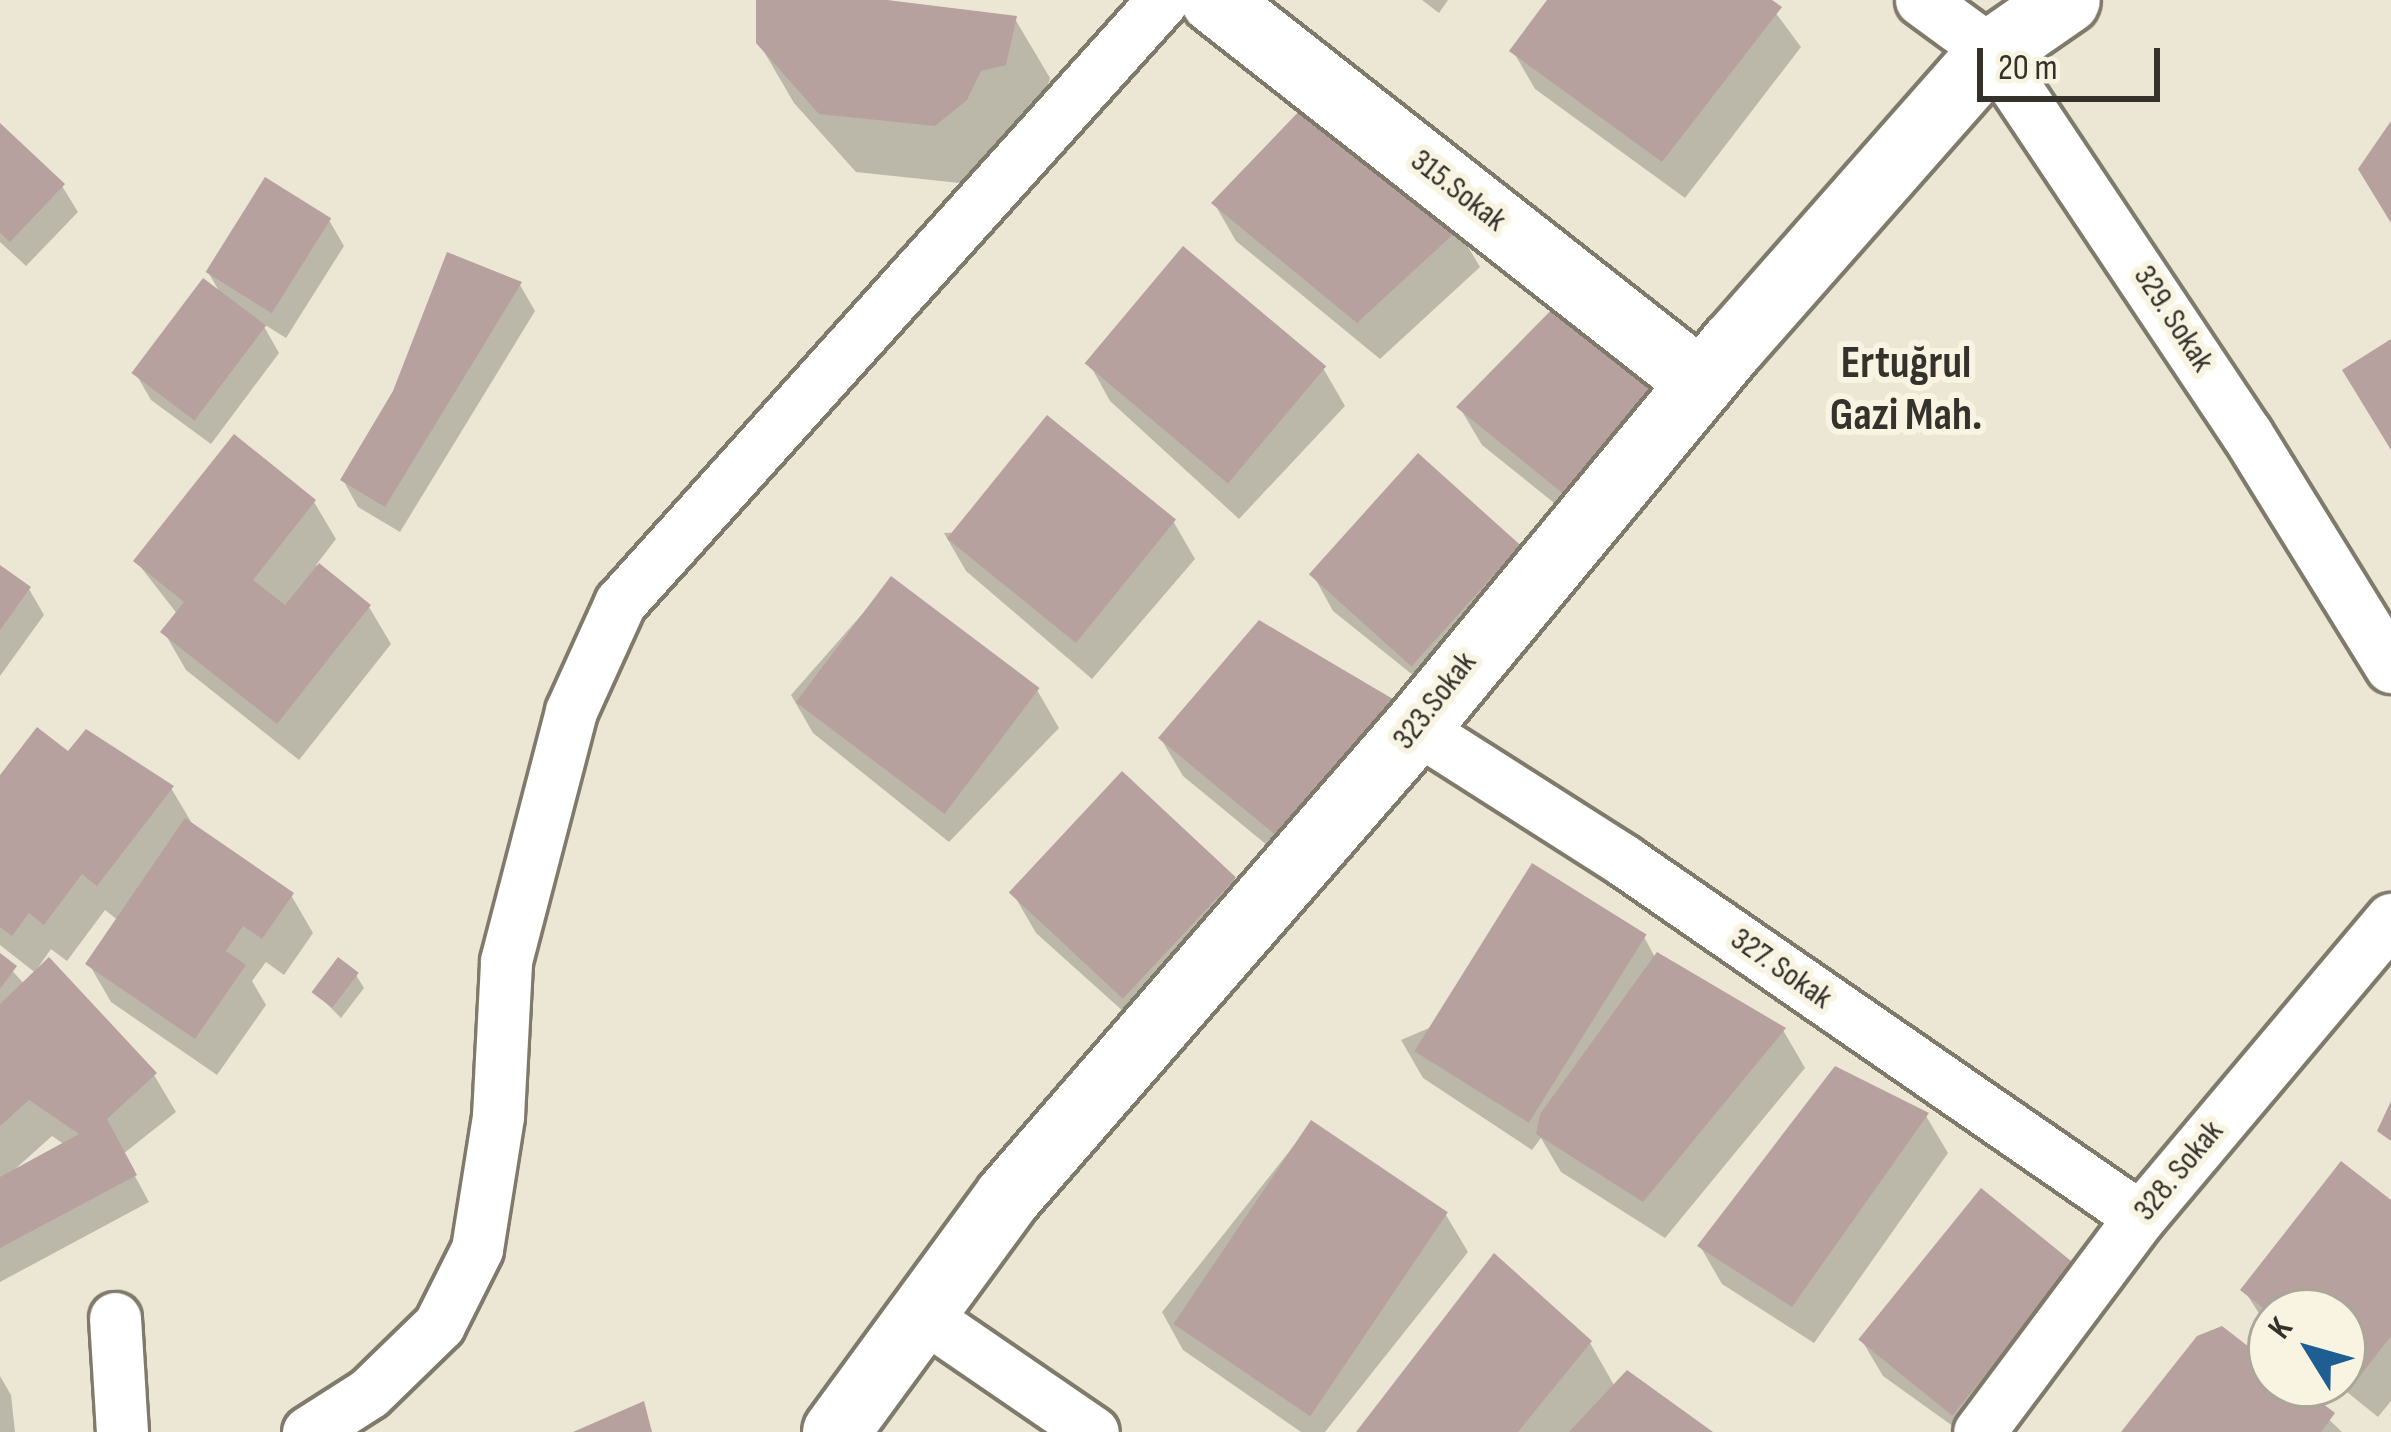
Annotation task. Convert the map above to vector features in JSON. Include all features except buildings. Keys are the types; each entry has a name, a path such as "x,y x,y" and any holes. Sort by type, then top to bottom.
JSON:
{"street":[{"path":"308,1432 369,1393 439,1325 477,1249 498,1116 506,961 572,711 620,603 1163,0"},
{"name":"315.Sokak","path":"1214,0 1701,383"},
{"name":"329. Sokak","path":"1921,0 1992,52 2248,434 2391,667"},
{"name":"323.Sokak","path":"836,1432 1008,1197 1416,728 1701,383 1992,52 2067,0"},
{"name":"327. Sokak","path":"1416,728 1623,860 2140,1217"},
{"name":"328. Sokak","path":"1979,1432 2140,1217 2391,919"},
{"path":"922,1315 1093,1432"},
{"path":"116,1318 122,1432"}],"district":[{"name":"Ertuğrul Gazi Mah.","path":"1906,390"}]}
